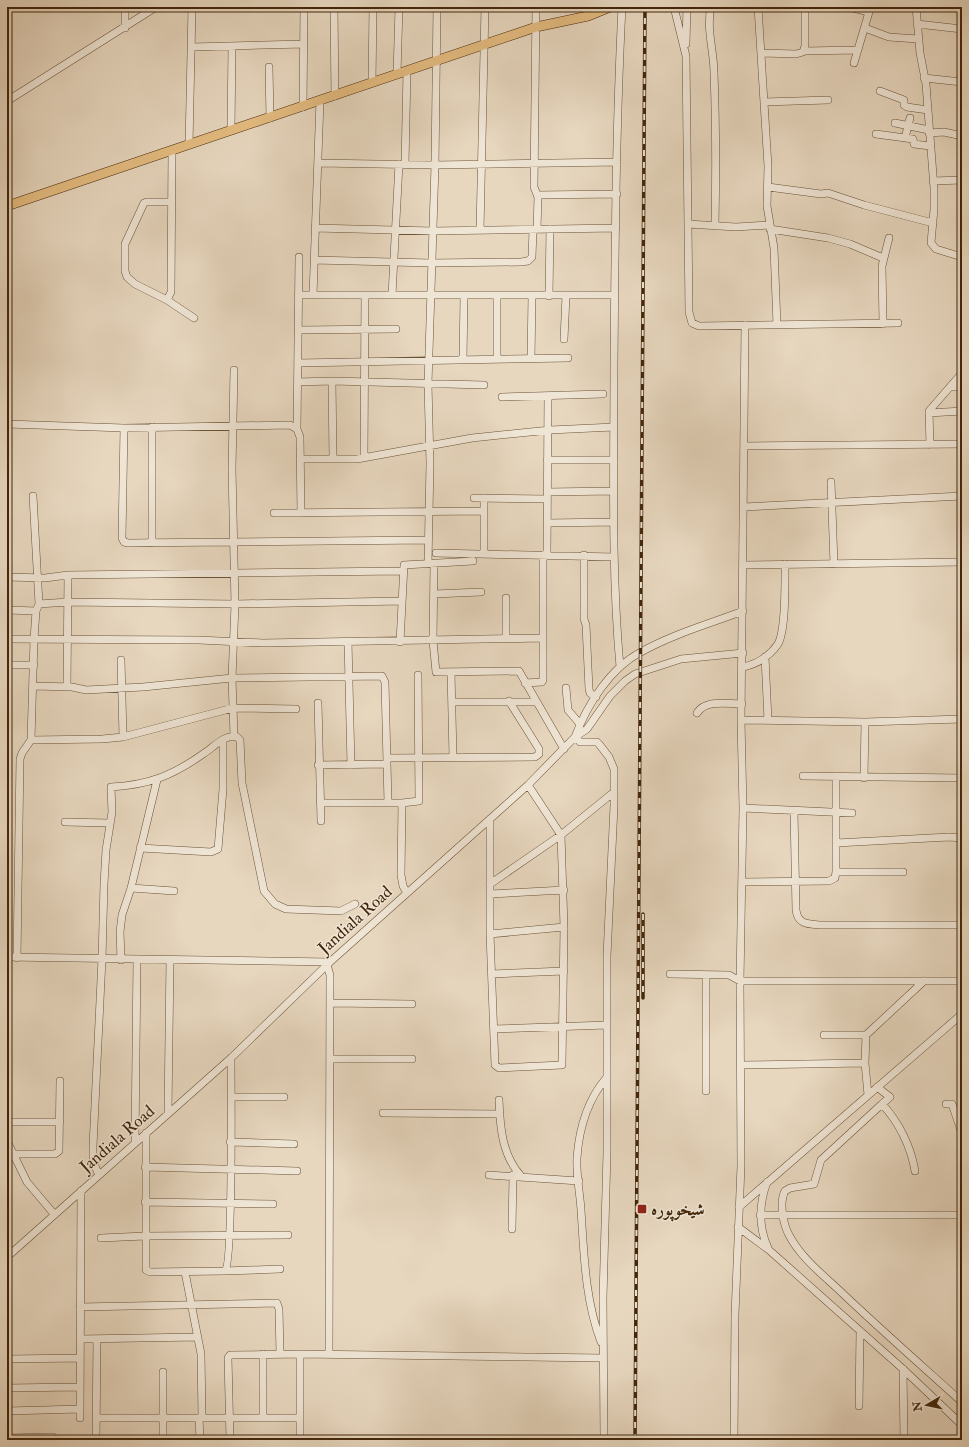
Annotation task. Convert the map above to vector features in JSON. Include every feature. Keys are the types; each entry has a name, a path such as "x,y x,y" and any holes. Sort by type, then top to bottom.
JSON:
{"main road":[{"path":"7,206 484,45 536,28 588,16 610,7"}],"street":[{"path":"125,7 125,28"},
{"path":"7,101 125,28 156,7"},
{"path":"189,145 192,7"},
{"path":"303,106 304,7"},
{"path":"334,7 335,96"},
{"path":"372,83 373,7"},
{"path":"397,74 399,7"},
{"path":"437,7 435,165 428,361 430,446 428,540 434,594 433,641 436,672 517,671 521,673 525,683 564,749"},
{"path":"480,230 480,164 485,7"},
{"path":"314,260 431,263 528,261 532,257 537,195 534,190 536,7"},
{"path":"620,667 614,586 614,426 617,162 622,7"},
{"path":"674,7 686,56"},
{"path":"687,7 688,312 690,320 699,326 898,324"},
{"path":"711,7 709,30 714,68 715,226"},
{"path":"758,7 768,187 766,206 775,258 777,325"},
{"path":"804,7 804,50"},
{"path":"849,7 868,10 865,28 854,63"},
{"path":"916,7 918,39 926,84 933,181 933,223 930,237 931,245 936,249 962,257"},
{"path":"917,24 962,29"},
{"path":"865,28 889,37 918,39"},
{"path":"192,47 304,44"},
{"path":"231,130 232,46"},
{"path":"761,53 796,54 804,50 858,50"},
{"path":"268,67 270,118"},
{"path":"392,295 395,230 402,164 407,71"},
{"path":"924,78 962,82"},
{"path":"880,91 904,100 904,105 907,107 928,110"},
{"path":"764,102 828,100"},
{"path":"313,295 320,101"},
{"path":"905,138 909,122"},
{"path":"895,123 909,122 929,131 944,132 962,136"},
{"path":"876,134 914,139 914,144 930,146"},
{"path":"167,300 171,292 172,151"},
{"path":"318,163 435,165 617,162"},
{"path":"933,181 962,180 962,198"},
{"path":"768,187 821,194 828,193 864,205 933,223"},
{"path":"537,195 617,194"},
{"path":"171,202 144,203 125,244 125,271 127,276 135,284 167,300 194,318"},
{"path":"688,224 770,227 828,238 850,244 883,258"},
{"path":"315,228 395,230 535,230 616,228"},
{"path":"549,296 550,229"},
{"path":"883,324 881,272 883,258 889,238"},
{"path":"299,257 297,429 300,437 301,513"},
{"path":"298,295 615,295"},
{"path":"364,457 365,295"},
{"path":"463,360 464,296"},
{"path":"497,296 497,360"},
{"path":"530,359 532,296"},
{"path":"564,339 566,296"},
{"path":"734,1440 738,1207 741,1166 740,981 743,808 742,704 745,325"},
{"path":"299,330 396,329"},
{"path":"298,363 568,358"},
{"path":"234,370 234,604 232,678 234,736"},
{"path":"930,445 929,413 962,373"},
{"path":"298,382 484,385"},
{"path":"332,382 333,459"},
{"path":"950,387 962,387"},
{"path":"502,397 602,394"},
{"path":"525,683 544,680 543,638 547,522 548,396"},
{"path":"929,413 962,411"},
{"path":"7,424 124,428 287,424 297,429"},
{"path":"300,459 364,457 472,438 548,430 614,426"},
{"path":"152,427 152,543"},
{"path":"124,428 122,538 124,542 428,540"},
{"path":"745,446 962,444"},
{"path":"547,460 614,460"},
{"path":"831,482 833,503 834,564"},
{"path":"474,498 547,496 614,491"},
{"path":"17,958 20,759 22,753 31,740 34,686 34,639 38,608 33,496"},
{"path":"744,507 962,496"},
{"path":"484,498 484,554"},
{"path":"274,513 484,511"},
{"path":"547,522 614,522"},
{"path":"436,553 584,555 614,557"},
{"path":"584,555 584,619 586,625 589,689 590,693 596,697"},
{"path":"400,642 402,566 406,564 473,561"},
{"path":"743,565 962,562"},
{"path":"743,667 755,664 765,658 778,643 785,611 785,564"},
{"path":"7,576 36,578 68,575 402,571"},
{"path":"67,687 68,575"},
{"path":"434,594 481,592"},
{"path":"506,598 506,639"},
{"path":"7,610 38,608 68,602 234,604 402,601"},
{"path":"604,1440 603,1347 607,1077 607,956 614,769 597,742 580,742 575,737 580,724 607,680 620,667 640,652 743,611"},
{"path":"7,639 263,643 348,641 400,642 543,638"},
{"path":"348,641 351,765"},
{"name":"Jandiala Road","path":"7,1257 231,1058 329,963 528,785 575,737 587,729 610,696 625,681 635,674 681,659 743,653"},
{"path":"765,658 768,720"},
{"path":"121,660 123,737"},
{"path":"7,665 34,665"},
{"path":"451,672 453,757"},
{"path":"320,804 402,803 420,800 418,674"},
{"path":"34,686 67,687 86,690 232,678 381,676 384,679 388,803"},
{"path":"566,688 568,710 580,724"},
{"path":"318,765 351,765 419,758 531,758 537,755 538,749 509,701"},
{"path":"452,702 536,702"},
{"path":"318,703 318,765 321,821"},
{"path":"698,713 701,708 708,704 742,704"},
{"path":"31,740 123,737 233,708 296,710"},
{"path":"742,720 865,722 962,719"},
{"path":"864,778 865,722"},
{"path":"98,1175 93,1162 93,1146 104,884 112,812 111,787 138,785 157,780 201,756 222,740 234,736"},
{"path":"234,736 240,740 242,783 263,889 269,898 275,904 286,908 340,911 355,904"},
{"path":"140,848 211,852 218,849 223,788 222,740"},
{"path":"803,776 864,778 962,778"},
{"path":"742,882 829,881 835,878 836,776"},
{"path":"121,960 120,932 122,915 131,888 157,780"},
{"path":"490,819 490,934 495,1063 497,1068 562,1065 564,890 561,835 528,785"},
{"path":"490,884 561,835 614,792"},
{"path":"402,803 401,875 407,893"},
{"path":"743,808 852,813"},
{"path":"794,811 796,915 802,922 808,924 962,925"},
{"path":"66,822 110,823"},
{"path":"836,843 949,837 962,838"},
{"path":"836,872 903,872"},
{"path":"131,888 174,891"},
{"path":"490,894 564,890"},
{"path":"490,934 564,927"},
{"path":"7,957 102,960 329,963 330,1354"},
{"path":"135,1143 137,960"},
{"path":"168,1113 170,960"},
{"path":"492,974 564,971"},
{"path":"670,974 729,975 740,981 962,981"},
{"path":"706,975 706,1091"},
{"path":"824,1035 866,1035 924,981"},
{"path":"330,1003 412,1004"},
{"path":"738,1207 962,1014"},
{"path":"494,1029 607,1025"},
{"path":"866,1035 865,1063 868,1095"},
{"path":"225,1271 228,1263 230,1203 231,1058"},
{"path":"330,1059 412,1059"},
{"path":"741,1065 865,1063"},
{"path":"603,1347 594,1323 586,1275 577,1159 585,1116 598,1087 607,1077"},
{"path":"14,1154 58,1153 60,1148 60,1081"},
{"path":"877,1087 890,1097 821,1160 814,1184 790,1188 785,1191 783,1196 784,1215 789,1234 812,1265 880,1329 962,1402"},
{"path":"231,1097 284,1097"},
{"path":"499,1100 502,1136 512,1164 521,1176"},
{"path":"882,1104 892,1114 902,1133 916,1171"},
{"path":"946,1104 952,1104 962,1134"},
{"path":"383,1113 500,1114"},
{"path":"7,1122 60,1122"},
{"path":"146,1133 145,1264 147,1272 280,1270"},
{"path":"7,1141 34,1192 54,1214"},
{"path":"230,1142 294,1144"},
{"path":"145,1167 297,1171"},
{"path":"489,1175 579,1181"},
{"path":"512,1229 513,1176"},
{"path":"767,1182 760,1215 761,1230 769,1250"},
{"path":"80,1418 81,1191"},
{"path":"145,1202 273,1204"},
{"path":"760,1215 962,1215"},
{"path":"738,1227 769,1250 903,1369 962,1425"},
{"path":"101,1238 145,1236 288,1235"},
{"path":"185,1272 200,1354 200,1440"},
{"path":"80,1307 278,1304 280,1354"},
{"path":"859,1406 860,1331"},
{"path":"80,1339 198,1337"},
{"path":"96,1440 97,1339"},
{"path":"263,1354 263,1418"},
{"path":"300,1354 300,1440"},
{"path":"230,1440 229,1355 330,1354 603,1358"},
{"path":"7,1359 80,1358"},
{"path":"903,1369 904,1440"},
{"path":"163,1372 163,1440"},
{"path":"7,1388 79,1387"},
{"path":"7,1411 80,1409"},
{"path":"97,1418 300,1418"},
{"path":"7,1438 52,1437 54,1440"}],"railway":[{"path":"635,1440 645,7"},
{"path":"643,914 643,998"}],"place":[{"name":"شیخوپورہ","path":"642,1209"}]}
